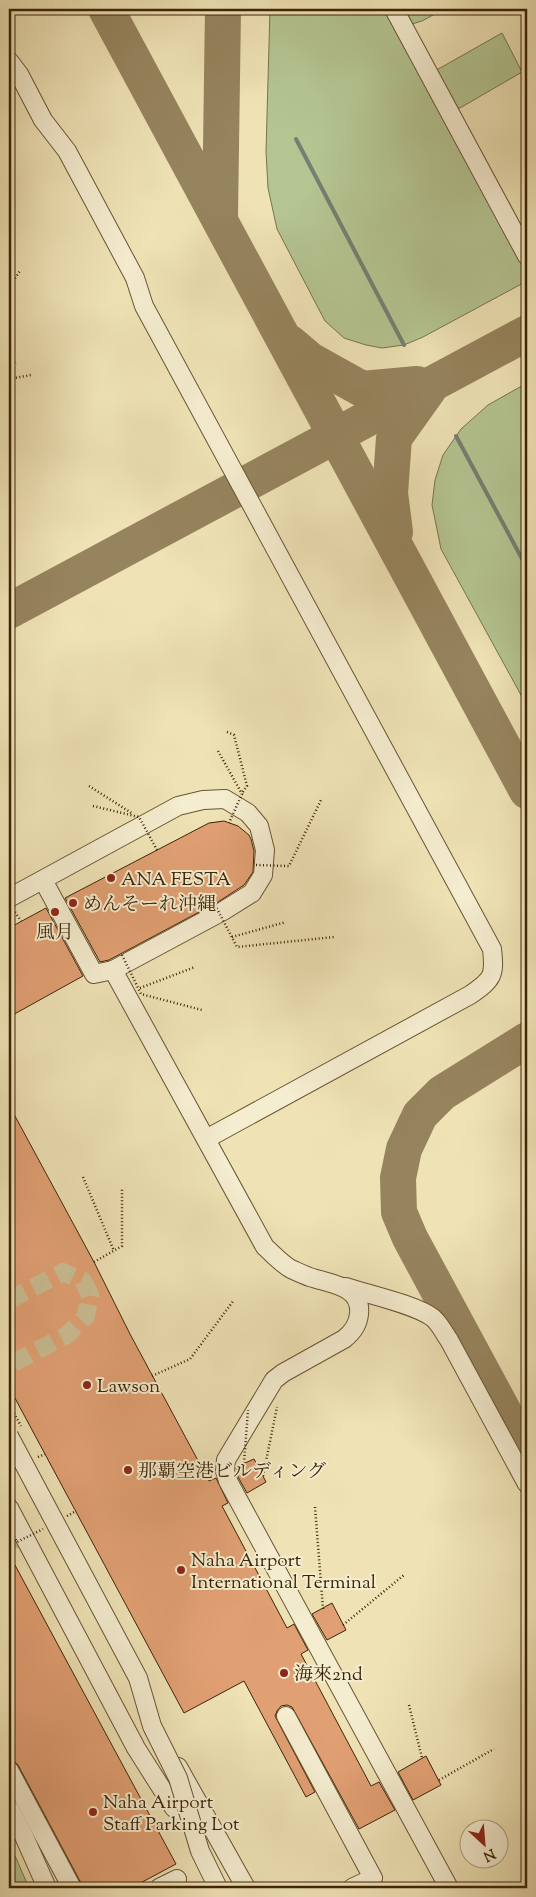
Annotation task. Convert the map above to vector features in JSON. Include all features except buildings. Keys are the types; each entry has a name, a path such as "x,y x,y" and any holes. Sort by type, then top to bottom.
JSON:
{"street":[{"path":"394,9 527,256"},
{"path":"9,61 19,74 42,120 67,151 135,278 144,306 492,949 494,968 488,983 470,996 206,1139"},
{"path":"9,898 178,806 203,800 225,799 248,813 260,826 265,850 262,875 252,893 94,974 43,880"},
{"path":"118,963 206,1139 265,1246 289,1268 311,1278 419,1310 433,1318 449,1340 527,1484"},
{"path":"344,1287 356,1297 360,1308 358,1322 352,1333 274,1380 226,1460 225,1471 232,1490 449,1888"},
{"path":"9,1436 138,1678 152,1726 178,1778 200,1851 218,1888"},
{"path":"9,1454 246,1888"},
{"path":"9,1508 145,1763 174,1808 214,1830"},
{"path":"286,1716 372,1878 352,1888"},
{"path":"9,1770 72,1888"},
{"path":"9,1808 47,1888"},
{"path":"159,1888 177,1878"}],"path":[{"path":"9,287 20,271"},
{"path":"9,365 16,363"},
{"path":"9,379 31,376"},
{"path":"227,732 234,735 247,786 229,823"},
{"path":"218,751 242,794"},
{"path":"89,786 139,817 157,850"},
{"path":"256,865 289,866 321,800"},
{"path":"93,806 139,817"},
{"path":"215,905 237,947 334,937"},
{"path":"232,937 286,922"},
{"path":"118,963 141,994 202,1010"},
{"path":"139,989 195,967"},
{"path":"83,1177 114,1250"},
{"path":"94,1262 122,1246 122,1188"},
{"path":"152,1376 190,1359 234,1300"},
{"path":"263,1476 277,1407"},
{"path":"244,1463 248,1410"},
{"path":"315,1507 323,1609"},
{"path":"343,1625 404,1575"},
{"path":"409,1705 422,1758"},
{"path":"439,1780 494,1749"}],"green space":[{"path":"270,9 385,9 527,267 527,281 423,337 404,345 382,348 366,345 344,338 325,321 277,229 268,188 266,152"},
{"path":"401,9 444,9 422,21 412,24"},
{"path":"502,33 522,72 460,108 452,109 433,72"},
{"path":"527,383 527,706 441,549 432,505 435,480 443,455 461,429 488,405"},
{"path":"9,1842 29,1888 11,1888 9,1884"}],"waterway":[{"path":"296,139 404,345"},
{"path":"456,436 527,568"}],"taxiway":[{"path":"106,9 527,791"},
{"path":"220,216 223,9"},
{"path":"9,611 527,333"},
{"path":"290,343 310,360 362,389 417,384"},
{"path":"395,532 390,493 394,438 429,389"},
{"path":"527,1040 442,1093 420,1115 404,1149 398,1178 399,1212 410,1238 527,1455"}],"tunnel":[{"path":"9,1300 63,1272 83,1281 90,1295 86,1316 67,1335 9,1365"},
{"path":"9,1532 21,1556"}],"place":[{"name":"ANA FESTA","path":"111,878"},
{"name":"めんそーれ沖縄","path":"73,903"},
{"name":"風月","path":"55,912"},
{"name":"Lawson","path":"87,1385"},
{"name":"那覇空港ビルディング","path":"128,1470"},
{"name":"Naha Airport International Terminal","path":"181,1570"},
{"name":"海來2nd","path":"284,1673"},
{"name":"Naha Airport Staff Parking Lot","path":"93,1812"}]}
